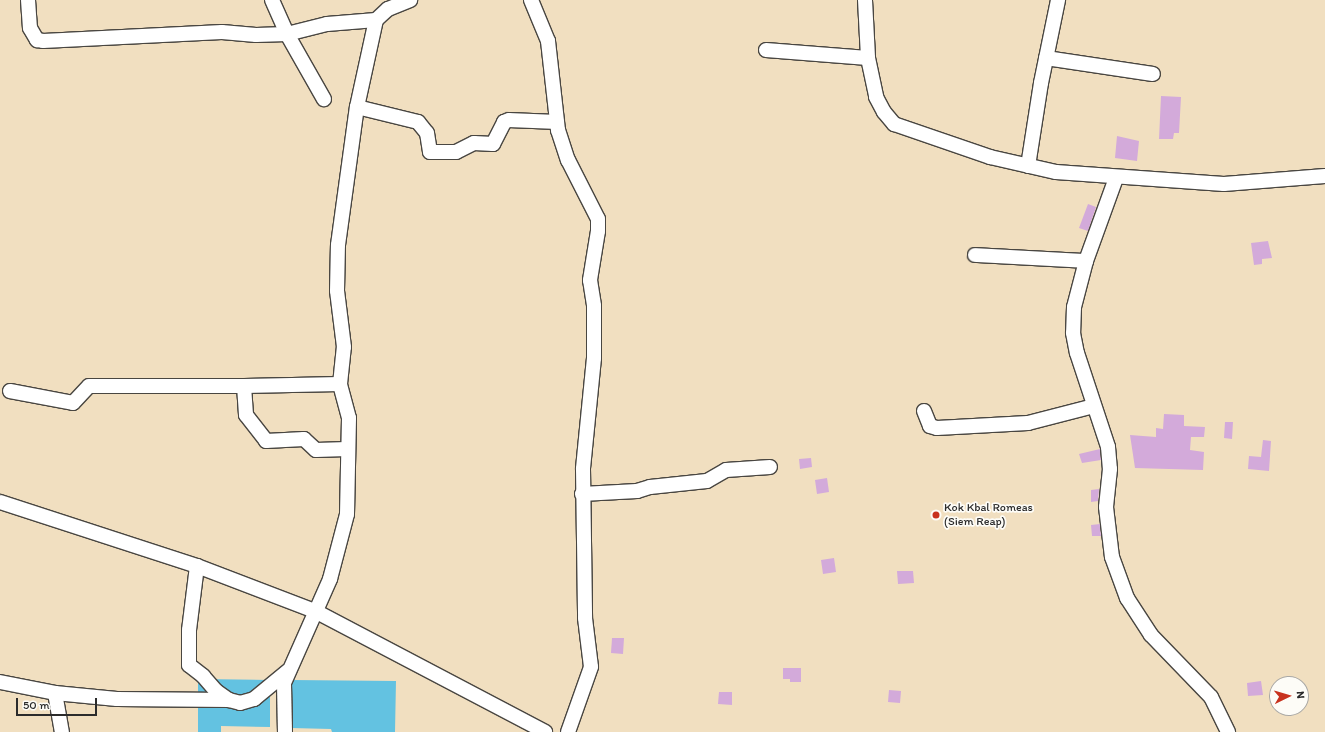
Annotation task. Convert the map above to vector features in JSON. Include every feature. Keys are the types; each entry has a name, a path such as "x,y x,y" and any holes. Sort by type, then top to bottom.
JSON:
{"street":[{"path":"28,0 30,28 37,40 222,32 256,35 286,34 327,24 376,20"},
{"path":"272,0 286,34 324,99"},
{"path":"285,732 282,693 289,670 330,579 347,514 349,488 347,449 349,418 340,384 344,347 337,291 338,245 358,107 376,20 388,9 410,0"},
{"path":"531,0 548,41 557,122 568,160 598,219 598,232 590,280 594,306 594,358 582,494 585,618 591,667 568,732"},
{"path":"865,0 868,58 876,97 894,124 990,157 1056,172 1116,178 1248,184 1325,176"},
{"path":"1028,166 1046,58 1058,0"},
{"path":"766,50 868,58"},
{"path":"1046,58 1152,74"},
{"path":"358,107 418,122 427,133 430,152 456,152 474,143 493,144 504,122 509,120 557,122"},
{"path":"1116,178 1086,261 1074,307 1073,333 1077,353 1108,447 1110,469 1107,484 1107,513 1112,557 1118,577 1127,598 1151,635 1212,697 1228,732"},
{"path":"975,255 1086,261"},
{"path":"10,391 73,403 89,386 244,386 340,384"},
{"path":"244,386 246,414 266,441 304,439 316,450 347,449"},
{"path":"924,411 930,426 937,428 1028,423 1094,406"},
{"path":"582,494 637,492 650,487 707,481 726,470 770,467"},
{"path":"0,502 197,566 315,610 545,732"},
{"path":"197,566 191,607 189,665 229,700"},
{"path":"0,682 55,693 117,699 229,700 240,703 254,699 289,670"},
{"path":"55,693 62,732"}],"water":[{"path":"198,679 270,680 270,727 221,726 221,732 198,732"},
{"path":"291,680 396,681 395,732 332,732 331,729 291,728"}],"building":[{"path":"1161,96 1181,97 1179,133 1174,133 1173,139 1159,139"},
{"path":"1117,136 1139,141 1137,161 1115,158"},
{"path":"1088,204 1096,207 1088,231 1079,228"},
{"path":"1268,241 1272,258 1262,259 1262,264 1254,265 1251,243"},
{"path":"1164,414 1184,415 1184,426 1205,427 1204,437 1191,437 1190,450 1204,452 1203,470 1135,468 1130,435 1156,437 1156,428 1163,429"},
{"path":"1225,422 1233,422 1232,439 1224,438"},
{"path":"1263,440 1271,441 1269,471 1248,469 1249,456 1261,457"},
{"path":"1100,449 1101,460 1082,463 1079,454"},
{"path":"811,458 812,467 800,469 799,459"},
{"path":"827,478 829,492 817,494 815,480"},
{"path":"1099,489 1098,501 1091,502 1091,490"},
{"path":"1100,524 1101,536 1092,536 1091,525"},
{"path":"834,558 836,572 823,574 821,560"},
{"path":"897,571 913,571 914,583 898,584"},
{"path":"612,638 624,638 623,654 611,653"},
{"path":"783,668 801,668 801,682 790,682 790,679 783,679"},
{"path":"1261,681 1263,695 1248,696 1247,683"},
{"path":"889,690 901,691 900,703 888,702"},
{"path":"719,692 732,692 732,705 718,704"}],"place":[{"name":"Kok Kbal Romeas (Siem Reap)","path":"936,515"}]}
